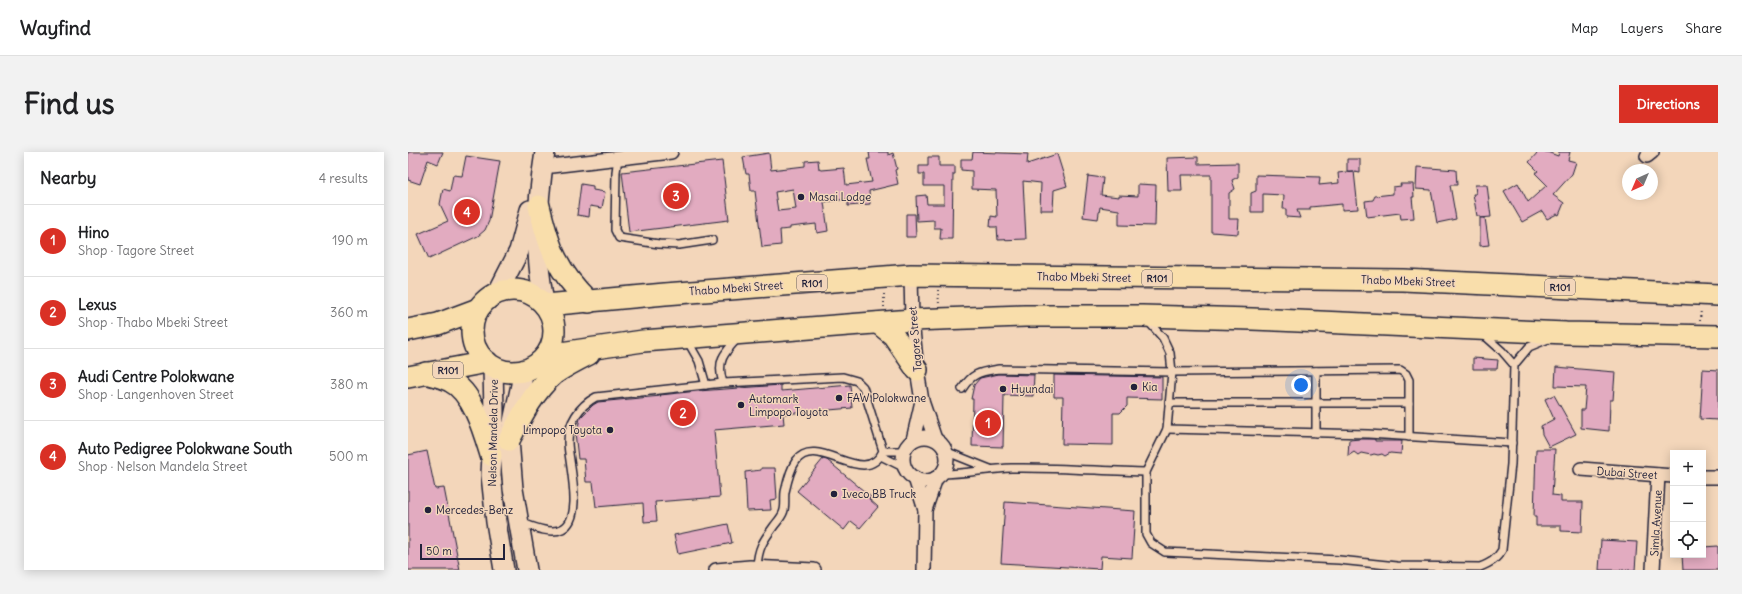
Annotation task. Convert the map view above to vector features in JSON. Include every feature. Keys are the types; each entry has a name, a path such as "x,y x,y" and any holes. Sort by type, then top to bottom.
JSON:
{"main road":[{"path":"524,371 537,365 547,355 552,346 554,335 553,320 545,304 538,248 539,206 543,161"},
{"path":"498,292 519,251 543,161"},
{"path":"539,206 547,240 554,256 576,289 589,302"},
{"name":"Thabo Mbeki Street","path":"545,304 589,302 665,294 911,275 1403,280 1710,295"},
{"path":"408,330 438,324 478,308 490,296 507,290 527,292 545,304"},
{"path":"478,308 474,318 472,330 473,341 478,351 490,364"},
{"path":"547,355 643,341 912,320 1025,316 1142,316 1566,333 1709,336"},
{"path":"881,323 893,335 917,370"},
{"path":"509,440 528,406 545,383 555,374 600,348"},
{"name":"R101","path":"417,375 490,364 513,372 524,371"},
{"name":"Nelson Mandela Drive","path":"490,364 494,413 491,455 492,491 500,566"},
{"name":"Nelson Mandela Drive","path":"524,371 509,440 513,489 525,562"},
{"path":"417,375 451,381 462,391 479,417 491,455"},
{"path":"525,562 539,570"}],"street":[{"path":"543,161 618,158 671,152"},
{"name":"Tagore Street","path":"911,275 912,320 922,401 935,439 943,446 945,450"},
{"name":"Tagore Street","path":"905,451 913,440 922,401"},
{"path":"913,440 924,437 935,439"},
{"path":"925,510 939,476 947,463 945,450"},
{"path":"905,451 903,460 905,468 909,474 915,478 926,481 939,476"},
{"name":"Dubai Street","path":"1581,469 1670,476"},
{"name":"Simla Avenue","path":"1653,570 1658,475"},
{"path":"1706,477 1718,477"},
{"path":"915,478 925,510 924,570"},
{"path":"716,570 752,568 814,570"}],"lane":[{"path":"618,158 616,172 615,230 618,238 659,244 679,245 712,240"},
{"path":"1142,316 1163,338 1170,353 1172,372 1167,429 1146,472 1146,534 1151,543 1165,552 1339,560 1397,566 1480,567 1494,560 1502,550 1512,442 1514,365 1523,353 1535,343 1566,333"},
{"path":"1477,329 1502,351 1514,365"},
{"path":"723,383 720,375 721,360 725,352 741,334"},
{"path":"686,338 700,361 706,385"},
{"path":"962,389 972,376 980,372 999,369 1172,372 1400,370 1406,374 1409,380 1409,437"},
{"path":"1316,371 1316,433"},
{"path":"518,521 538,528 550,530 561,530 570,523 573,514 573,484 568,442 569,432 574,416 588,401 596,397 608,395 723,383 843,377 851,378 863,387 882,454 905,468"},
{"path":"1169,403 1409,403"},
{"path":"1167,429 1316,433 1512,442"},
{"path":"945,450 991,469"},
{"path":"752,568 761,545 783,514 785,492 792,467 804,454 816,452 856,465 876,462 882,454 905,451"},
{"path":"939,476 991,469 1013,468 1146,472"}],"path":[{"path":"937,275 940,319"},
{"path":"881,323 883,277"},
{"path":"1709,336 1710,295"}],"building":[{"path":"408,152 443,152 438,164 428,160 420,184 408,180"},
{"path":"869,152 888,152 888,155 893,153 897,169 895,170 898,184 869,191 870,204 848,206 848,199 824,202 828,231 817,233 816,224 790,227 790,229 780,230 781,245 762,247 755,191 751,191 749,174 746,174 743,157 769,153 771,170 805,166 805,161 818,160 819,169 821,170 844,168 846,185 872,182 867,159 870,159","holes":["793,189 796,209 778,211 775,192"]},
{"path":"973,152 1028,154 1027,164 1057,154 1067,186 1054,190 1053,210 1040,210 1041,183 1023,181 1026,239 998,240 997,227 990,227 991,216 997,217 996,190 972,189 972,171 961,170 961,159 972,159"},
{"path":"1538,152 1547,152 1558,156 1559,152 1570,152 1568,160 1576,162 1572,174 1553,195 1564,203 1559,215 1557,214 1547,219 1542,211 1522,222 1504,191 1518,183 1528,202 1547,185 1535,173 1538,171 1529,162"},
{"path":"466,156 500,161 489,221 485,230 478,236 429,259 418,234 448,221 440,204 443,189 450,191 453,175 462,176"},
{"path":"928,157 939,157 939,166 955,166 955,174 953,174 952,239 940,239 941,228 934,228 934,220 917,221 916,196 926,195 927,204 944,204 944,186 924,186 924,174 919,174 919,166 928,166"},
{"path":"1198,157 1198,164 1238,163 1238,177 1232,180 1235,189 1229,193 1229,219 1239,219 1238,234 1211,232 1211,175 1181,175 1182,191 1168,191 1167,158"},
{"path":"1347,159 1360,159 1360,172 1354,171 1358,209 1342,210 1342,204 1310,207 1310,210 1297,210 1300,218 1286,217 1286,209 1283,209 1284,195 1263,194 1263,212 1251,212 1251,193 1256,191 1256,175 1320,177 1319,185 1339,183 1338,173 1353,171 1347,171"},
{"path":"722,161 729,220 629,232 622,172"},
{"path":"1417,167 1456,170 1457,185 1450,185 1456,219 1437,223 1431,190 1416,189"},
{"path":"1088,176 1103,178 1101,195 1119,197 1119,195 1138,196 1138,184 1156,185 1155,226 1119,225 1119,210 1100,207 1098,219 1083,217"},
{"path":"581,184 593,186 593,190 605,192 602,208 590,206 589,217 577,215"},
{"path":"1400,184 1413,184 1414,197 1412,197 1414,218 1401,219 1400,213 1367,217 1365,201 1373,200 1375,196 1393,194 1393,187 1401,186"},
{"path":"1475,185 1487,185 1491,217 1480,218 1480,216 1477,216 1473,194 1476,194"},
{"path":"906,214 915,214 916,237 906,237"},
{"path":"1480,218 1485,218 1489,245 1480,246"},
{"path":"1473,358 1498,360 1497,369 1473,369"},
{"path":"1556,367 1615,372 1613,400 1610,400 1609,431 1581,428 1581,410 1584,410 1586,387 1555,386"},
{"path":"1703,369 1718,370 1718,420 1700,419"},
{"path":"999,374 1034,375 1033,396 1004,395 1003,447 972,446 973,399 971,399 974,385 980,378"},
{"path":"1054,375 1162,377 1162,399 1127,398 1127,406 1120,413 1113,413 1113,445 1062,444 1063,397 1054,397"},
{"path":"781,385 781,391 850,385 852,408 783,414 784,424 714,430 720,497 655,502 657,521 644,522 643,503 596,507 593,482 586,482 584,459 578,459 575,432 577,432 580,418 593,405 598,402 661,396 660,395"},
{"path":"1554,395 1576,434 1549,447 1542,434 1541,426 1554,419 1545,399"},
{"path":"1375,439 1375,441 1402,441 1401,454 1390,453 1385,456 1382,454 1371,455 1361,453 1358,455 1354,452 1348,456 1349,440"},
{"path":"1536,449 1555,449 1552,495 1561,496 1561,502 1583,502 1582,532 1561,531 1561,526 1536,526 1536,517 1534,517"},
{"name":"Mercedes-Benz","path":"427,451 435,489 444,488 460,570 408,570 408,455"},
{"name":"Iveco BB Truck","path":"823,459 827,460 871,497 869,499 878,507 860,528 851,521 844,530 797,491"},
{"path":"761,468 775,468 777,499 770,500 771,510 747,511 745,472 761,470"},
{"path":"1005,502 1135,511 1132,558 1101,556 1100,569 1001,563"},
{"path":"728,524 732,543 678,554 674,535"},
{"path":"1601,540 1637,542 1635,570 1599,570"},
{"path":"1718,546 1718,570 1683,570 1682,558 1706,558 1706,547"}],"place":[{"name":"Audi Centre Polokwane","path":"676,196"},
{"name":"Masai Lodge","path":"801,197"},
{"name":"Auto Pedigree Polokwane South","path":"467,212"},
{"name":"Kia","path":"1134,387"},
{"name":"Hyundai","path":"1003,389"},
{"name":"FAW Polokwane","path":"839,398"},
{"name":"Automark Limpopo Toyota","path":"741,405"},
{"name":"Lexus","path":"683,413"},
{"name":"Hino","path":"988,423"},
{"name":"Limpopo Toyota","path":"610,430"},
{"name":"Iveco BB Truck","path":"834,494"},
{"name":"Mercedes-Benz","path":"428,510"}]}
